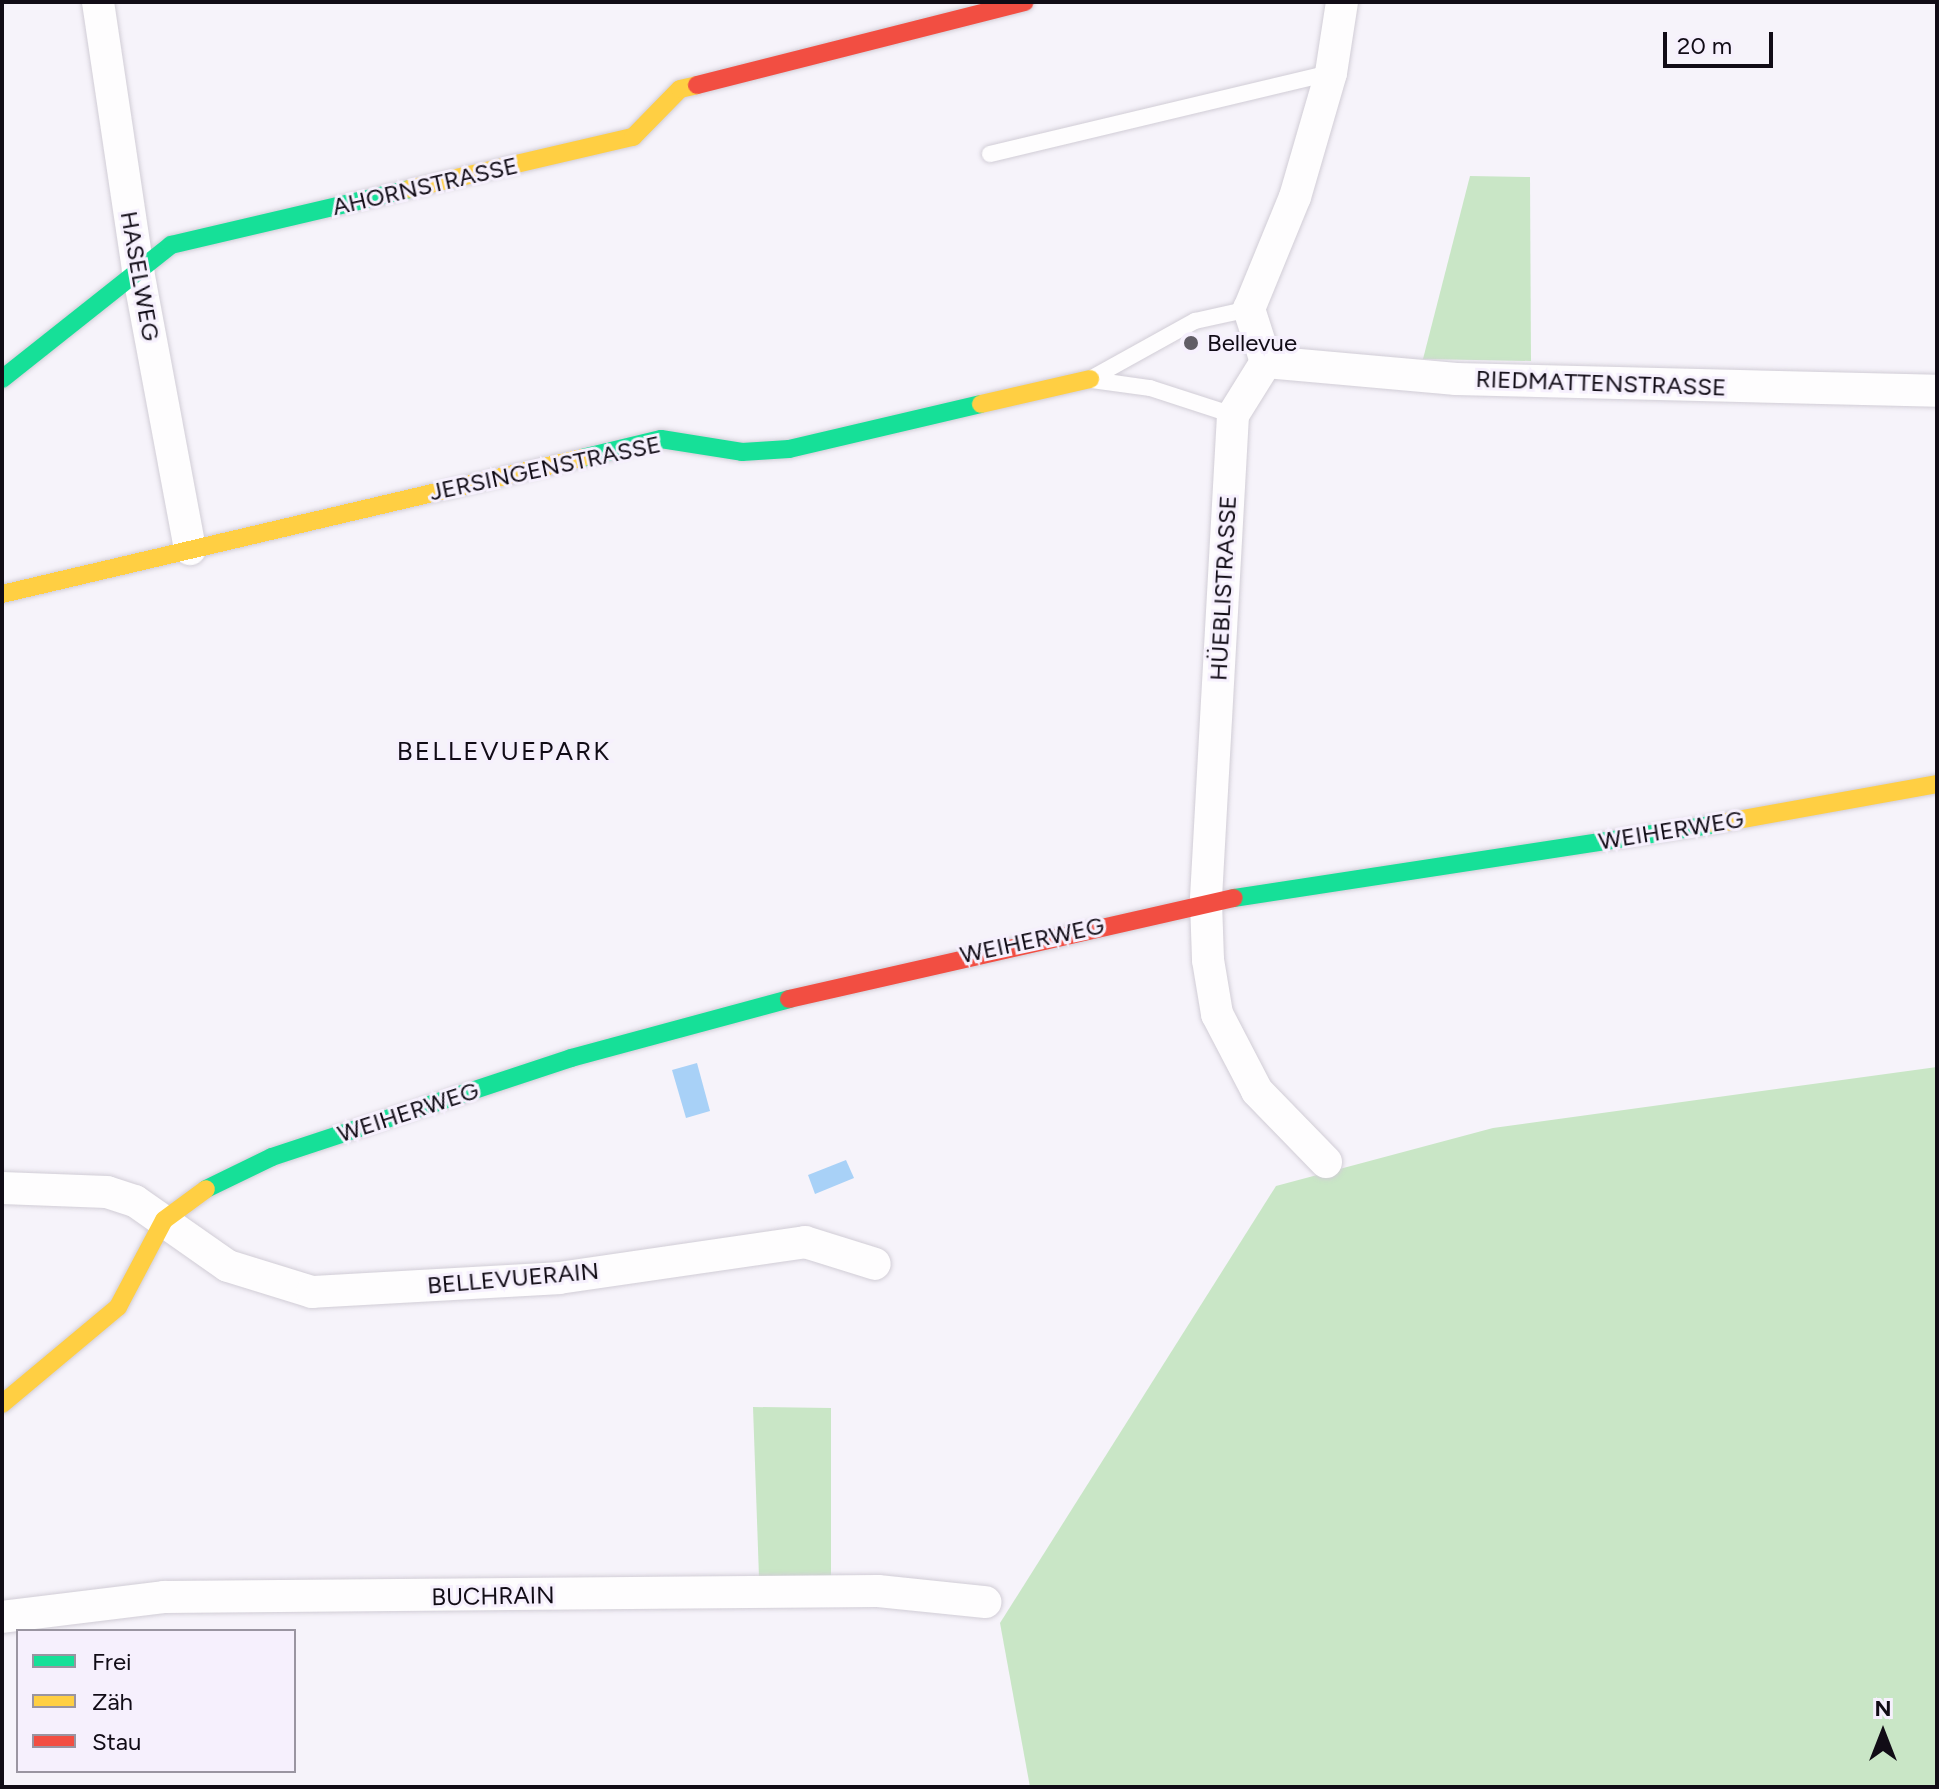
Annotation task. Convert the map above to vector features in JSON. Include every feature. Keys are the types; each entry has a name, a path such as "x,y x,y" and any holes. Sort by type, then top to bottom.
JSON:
{"street":[{"name":"HASELWEG","path":"98,2 138,271 190,549"},
{"name":"AHORNSTRASSE","path":"2,379 171,245 633,137 680,89 870,44 1025,2"},
{"path":"1266,362 1249,309 1295,197 1331,73 1342,2"},
{"name":"RIEDMATTENSTRASSE","path":"1266,362 1456,379 1937,391"},
{"name":"HÜEBLISTRASSE","path":"1266,362 1233,415 1206,902 1217,1014 1257,1091 1326,1162"},
{"name":"JERSINGENSTRASSE","path":"2,594 661,439 742,452 789,449 1090,379"},
{"name":"WEIHERWEG","path":"164,1220 193,1195 258,1163 571,1058 979,950 1206,902 1689,829 1937,784"},
{"name":"BELLEVUERAIN","path":"2,1188 107,1192 135,1201 228,1266 312,1292 559,1278 805,1242 875,1264"},
{"path":"2,1404 118,1307 164,1220"},
{"name":"BUCHRAIN","path":"2,1617 164,1597 878,1591 985,1602"}],"lane":[{"path":"990,154 1331,73"},
{"path":"1090,379 1195,321 1249,309"},
{"path":"1090,379 1150,388 1233,415"}],"green space":[{"path":"1470,176 1530,177 1531,361 1423,359"},
{"path":"1937,1067 1937,1787 1030,1787 1000,1623 1276,1186 1493,1128"},
{"path":"753,1407 831,1408 831,1579 759,1577"}],"water":[{"path":"697,1063 710,1111 686,1118 672,1070"},
{"path":"846,1160 854,1178 815,1194 808,1175"}],"traffic: fast":[{"path":"2,379 171,245 409,189"},
{"path":"582,458 661,439 742,452 789,449 981,404"},
{"path":"1234,898 1715,824"},
{"path":"206,1189 272,1157 571,1058 789,999"}],"traffic: slow":[{"path":"409,189 633,137 680,89 697,85"},
{"path":"981,404 1090,379"},
{"path":"2,594 582,458"},
{"path":"1715,824 1937,784"},
{"path":"2,1404 118,1307 164,1220 206,1189"}],"traffic: jam":[{"path":"697,85 1025,2"},
{"path":"789,999 1234,898"}],"place":[{"name":"Bellevue","path":"1191,343"}],"district":[{"name":"BELLEVUEPARK","path":"504,752"}]}
